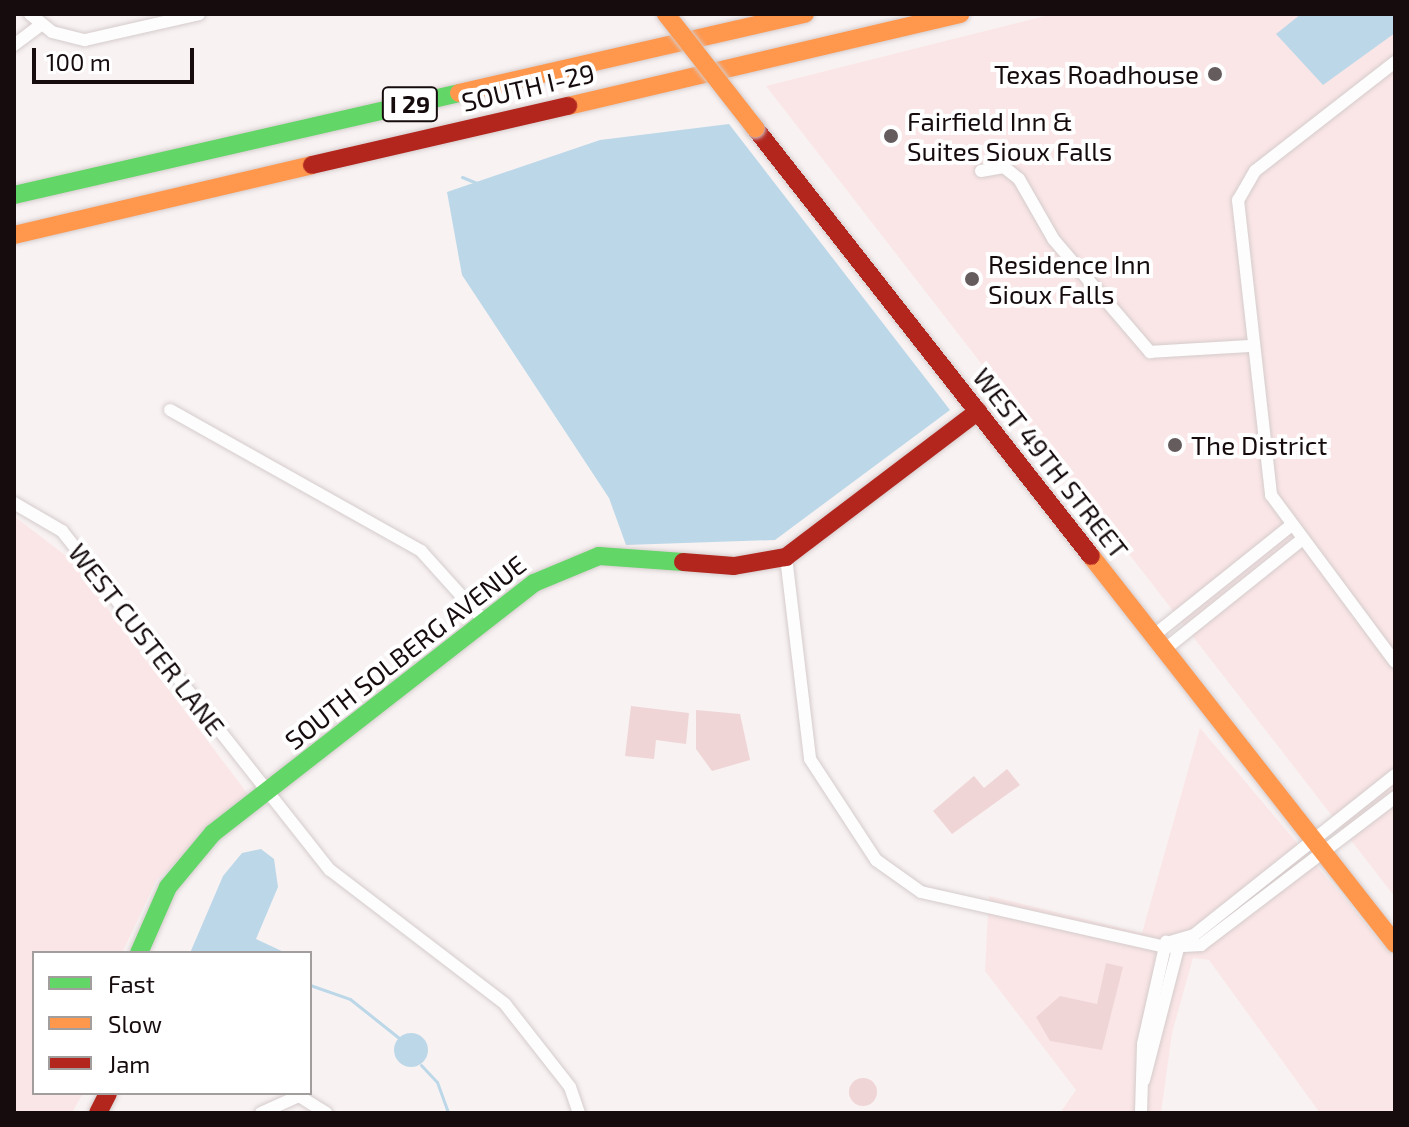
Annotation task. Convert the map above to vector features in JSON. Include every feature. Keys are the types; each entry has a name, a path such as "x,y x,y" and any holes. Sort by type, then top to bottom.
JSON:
{"main road":[{"name":"WEST 49TH STREET","path":"666,14 1395,944"},
{"name":"SOUTH I-29","path":"14,195 805,14"},
{"name":"SOUTH I-29","path":"14,235 960,14"},
{"name":"SOUTH SOLBERG AVENUE","path":"140,951 182,866 267,790 557,568 588,558 734,566 786,557 978,411"},
{"path":"98,1113 107,1095"}],"street":[{"path":"30,14 39,26 85,40 199,14"},
{"path":"14,45 39,26"},
{"path":"1395,62 1242,184 1252,346 1271,495 1289,527 1395,662"},
{"path":"981,171 1004,167 1019,179 1054,240 1150,352 1252,346"},
{"path":"170,410 421,551 484,621"},
{"name":"WEST CUSTER LANE","path":"14,503 62,531 341,879 505,1004 570,1087 579,1113"},
{"path":"1158,643 1289,527"},
{"path":"1158,643 1300,541"},
{"path":"786,557 810,759 885,870 934,896 1162,944 1181,944 1220,935 1395,775"},
{"path":"1318,846 1395,797"},
{"path":"1141,1113 1143,1044 1162,944"},
{"path":"1143,1083 1181,944"},
{"path":"261,1113 299,1096 326,1113"}],"shaded area":[{"path":"1053,14 1395,14 1395,897 766,86"},
{"path":"14,516 70,559 250,797 157,879 123,951 32,951 32,1095 82,1095 72,1113 14,1113"},
{"path":"631,706 689,713 686,744 656,740 654,759 625,756"},
{"path":"696,710 740,714 750,760 712,771 696,749"},
{"path":"1200,728 1395,959 1395,1113 1320,1113 1209,960 1193,958 1172,1033 1161,1113 1060,1113 1076,1090 985,971 989,896 1142,933"},
{"path":"1007,769 1020,785 952,834 933,811 974,776 984,788"},
{"path":"1106,963 1123,967 1102,1050 1050,1041 1036,1017 1060,996 1097,1004"},
{"path":"863,1078 873,1082 877,1092 873,1102 863,1106 853,1102 849,1092 853,1082"}],"water":[{"path":"1301,14 1395,14 1395,33 1323,85 1276,34"},
{"path":"729,124 950,410 775,540 626,545 609,498 462,275 447,192 600,140"},
{"path":"261,849 274,859 278,887 256,939 282,951 191,951 223,876 242,853"},
{"path":"411,1033 423,1038 428,1050 423,1062 411,1067 399,1062 394,1050 399,1038"}],"waterway":[{"path":"462,177 477,183"},
{"path":"312,986 350,999 399,1038"},
{"path":"421,1065 437,1082 448,1113"}],"traffic: fast":[{"path":"14,195 459,93"},
{"path":"140,951 168,887 213,833 534,583 599,556 683,562"}],"traffic: slow":[{"path":"666,14 755,128"},
{"path":"459,93 805,14"},
{"path":"568,106 960,14"},
{"path":"14,235 312,165"},
{"path":"1091,556 1395,944"}],"traffic: jam":[{"path":"312,165 568,106"},
{"path":"755,128 1091,556"},
{"path":"683,562 734,566 786,557 978,411"},
{"path":"98,1113 107,1095"}],"place":[{"name":"Texas Roadhouse","path":"1215,74"},
{"name":"Fairfield Inn & Suites Sioux Falls","path":"891,136"},
{"name":"Residence Inn Sioux Falls","path":"972,279"},
{"name":"The District","path":"1175,445"}]}
